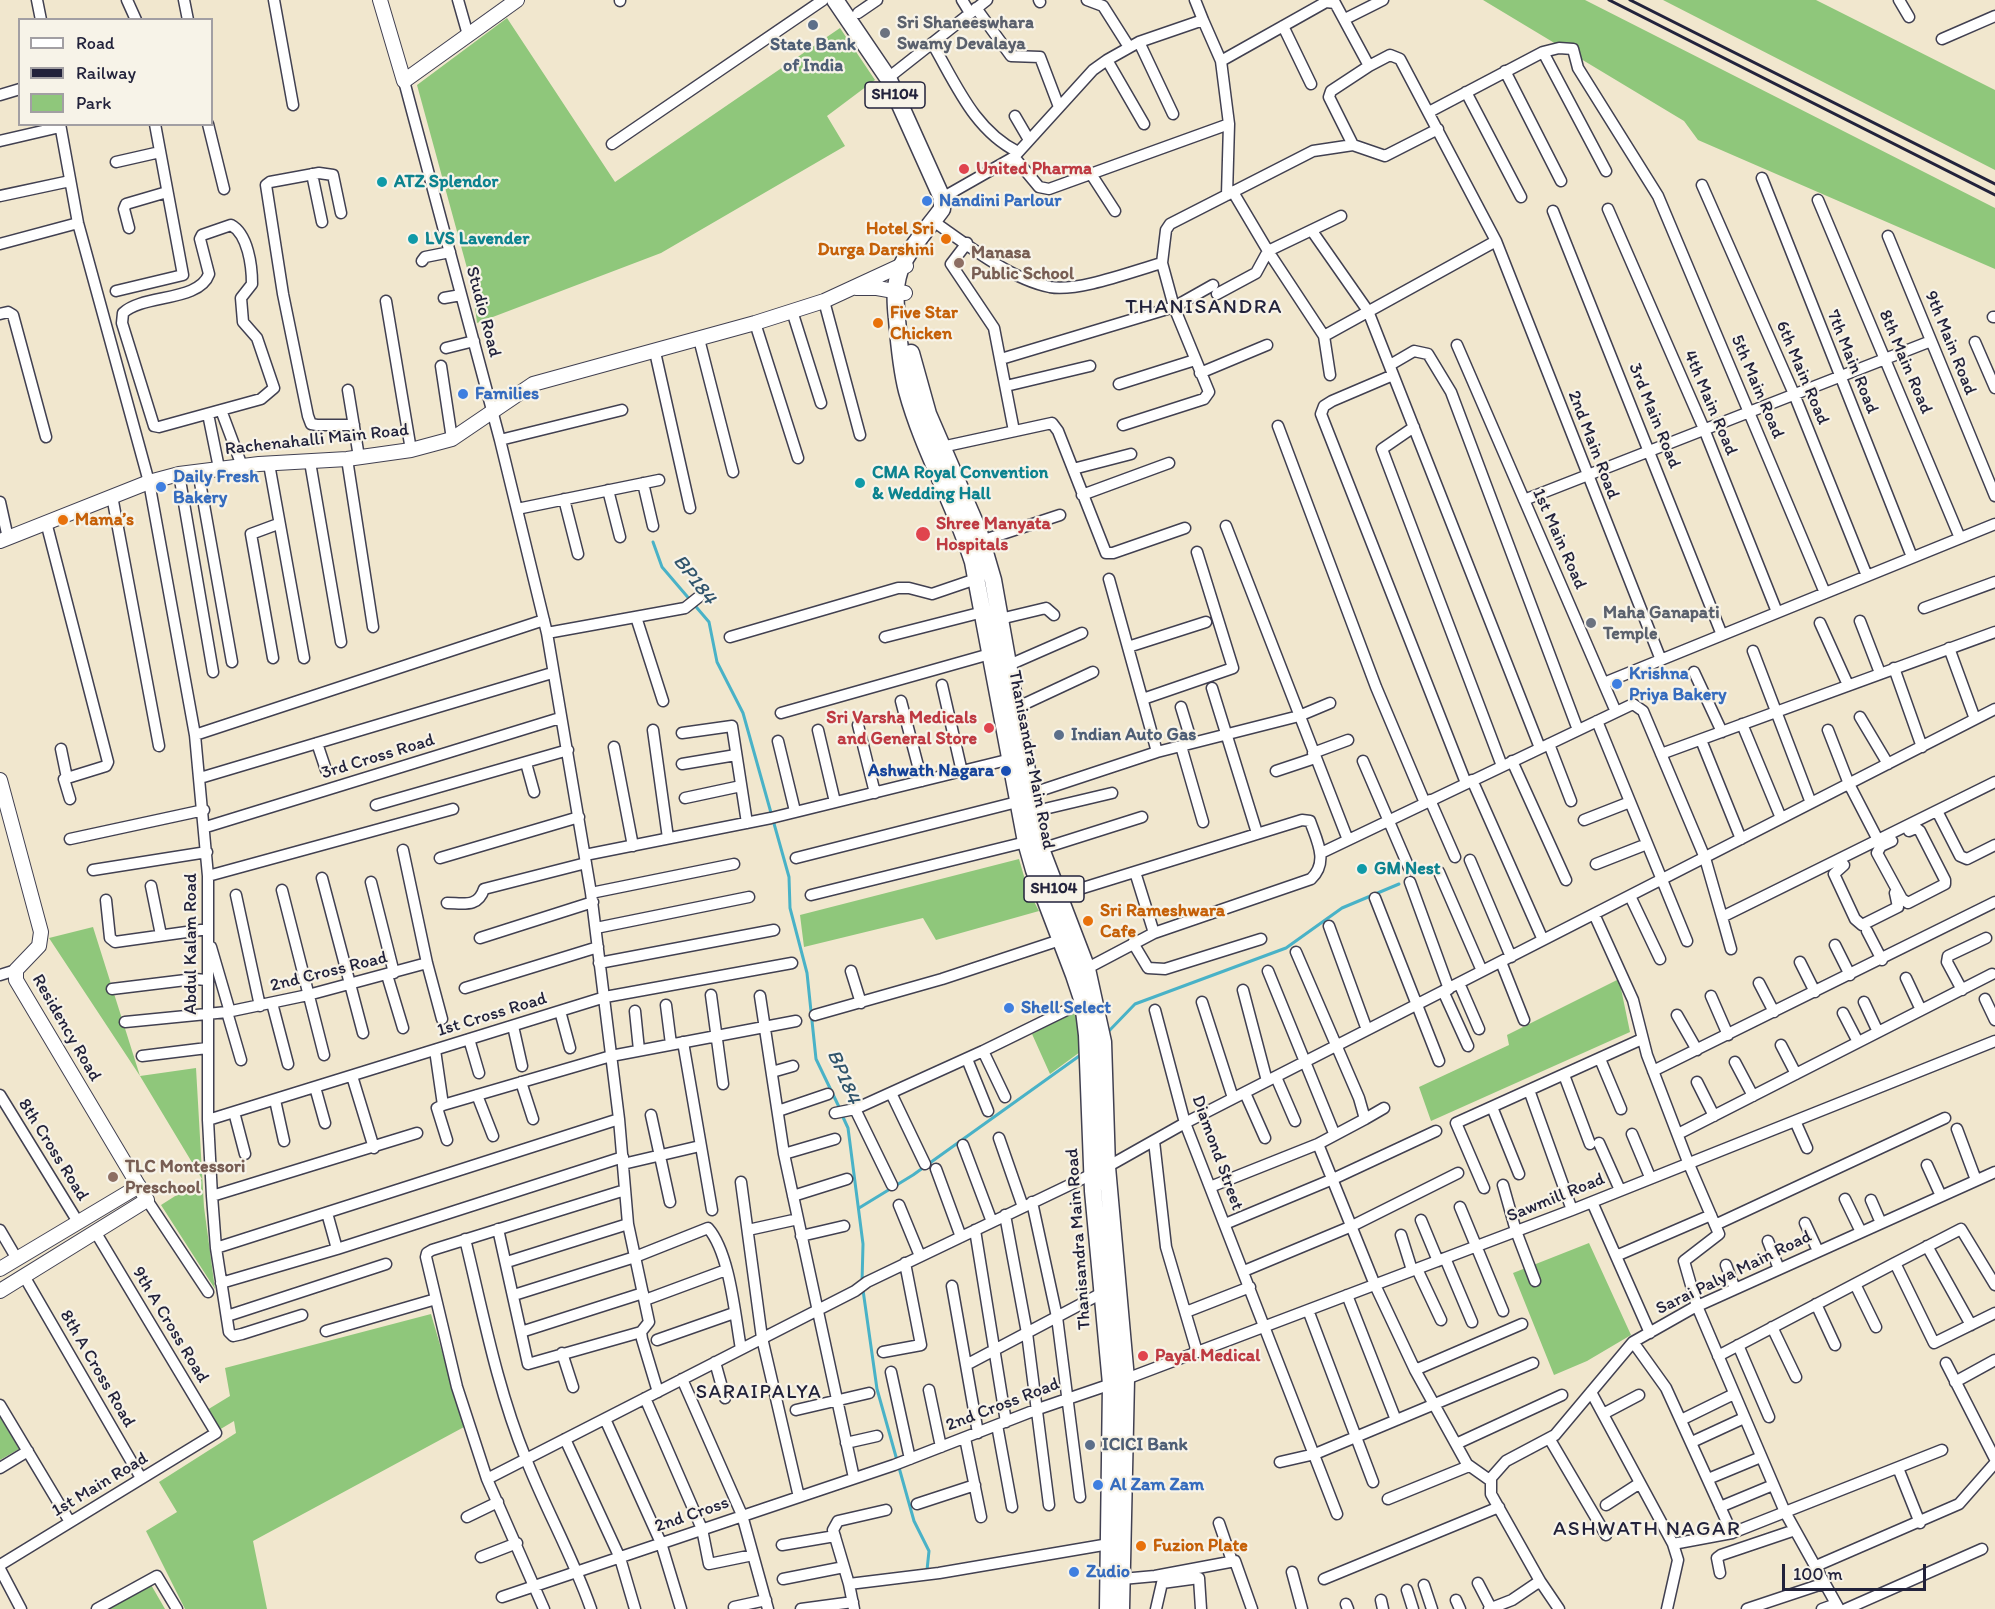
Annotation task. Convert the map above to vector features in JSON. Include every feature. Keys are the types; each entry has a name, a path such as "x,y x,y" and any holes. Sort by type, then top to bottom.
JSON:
{"main road":[{"name":"SH104","path":"835,0 892,75"},
{"name":"SH104","path":"853,6 892,75 946,196"},
{"name":"Thanisandra Main Road","path":"946,196 950,210 936,223 905,266 900,293 915,370 976,579 1011,759 1017,802 1033,845 1057,897 1104,1042 1100,1170 1102,1293 1118,1382 1109,1544 1108,1609"},
{"name":"Thanisandra Main Road","path":"936,448 981,541 1000,619 1033,793 1036,812 1033,845 1060,940 1080,972 1118,1382 1121,1609"}],"street":[{"path":"38,0 41,18"},
{"path":"127,0 135,18"},
{"path":"184,0 188,18"},
{"path":"274,0 293,105"},
{"path":"380,0 404,81 517,0"},
{"path":"458,0 468,35"},
{"path":"612,144 823,0"},
{"path":"853,6 877,0"},
{"path":"962,0 1011,56 1040,57 1059,106"},
{"path":"892,75 987,0"},
{"path":"1087,0 1104,6 1134,45 1173,114"},
{"path":"1196,0 1221,61 1229,124 1230,194 1324,336 1330,375"},
{"path":"1345,19 1383,0"},
{"path":"1899,0 1909,17"},
{"path":"1221,61 1326,2 1335,3 1369,66"},
{"path":"1942,39 1995,16"},
{"path":"946,196 1016,155 1093,70 1107,60 1134,45 1203,20"},
{"path":"1283,26 1311,84"},
{"path":"932,43 978,122 1000,144 1016,155 1039,187 1044,190 1229,124"},
{"name":"5th Main Road","path":"1543,52 1559,48 1573,50 1578,68 1658,196 1825,593"},
{"path":"1429,112 1543,52 1606,171"},
{"name":"2nd Main Road","path":"1353,146 1329,97 1331,91 1390,55 1400,59 1496,241 1586,475 1661,660"},
{"path":"1107,60 1144,124"},
{"path":"1505,71 1561,181"},
{"name":"Studio Road","path":"404,81 500,440 547,633 592,897 619,1119 628,1224 648,1322 642,1332"},
{"path":"0,94 18,90"},
{"path":"1466,92 1521,197"},
{"path":"1015,116 1029,140"},
{"path":"0,141 60,126"},
{"name":"Abdul Kalam Road","path":"60,126 78,224 149,482 195,735 206,827 208,876 207,1048 212,1196 216,1248 229,1332 233,1336 297,1317 285,1298"},
{"path":"117,291 183,275 155,126"},
{"path":"208,126 224,189"},
{"path":"1123,425 1204,399 1209,392 1174,308 1162,263 1166,230 1170,224 1313,151 1353,146 1385,156 1438,129"},
{"path":"116,162 160,152"},
{"path":"338,213 333,175 328,173 270,182 265,190 308,416 311,423 317,425 354,425"},
{"path":"312,174 322,222"},
{"path":"1091,174 1115,211"},
{"name":"7th Main Road","path":"1762,178 1912,557"},
{"path":"0,196 70,181"},
{"name":"6th Main Road","path":"1702,185 1794,394 1867,576"},
{"path":"129,228 124,209 126,204 167,192"},
{"name":"8th Main Road","path":"1818,200 1960,538"},
{"name":"4th Main Road","path":"1608,208 1704,429 1777,612"},
{"name":"3rd Main Road","path":"1553,211 1722,635"},
{"path":"1001,359 1174,308 1256,273 1268,251 1341,216"},
{"path":"936,223 1018,276 1051,287 1093,283 1162,263"},
{"path":"0,243 78,224"},
{"path":"231,225 242,237 252,269 252,284 241,298 243,322 257,338 274,388 261,399 208,414 159,427 154,426 122,317 126,310 134,306 200,287 209,274 200,239 202,235 231,225"},
{"path":"1312,231 1368,311 1544,746 1571,801"},
{"name":"9th Main Road","path":"1888,236 1995,496"},
{"path":"1324,336 1496,241"},
{"path":"966,243 951,264 994,328 1014,431"},
{"path":"422,261 425,257 450,252"},
{"name":"Rachenahalli Main Road","path":"4,540 149,482 179,474 219,468 353,458 411,450 452,439 533,384 755,323 824,301 905,266"},
{"path":"851,288 877,288 900,293"},
{"path":"444,298 461,295"},
{"path":"386,301 411,450"},
{"path":"824,301 860,435"},
{"path":"792,311 821,403"},
{"path":"0,314 8,312 13,315 45,436"},
{"path":"755,323 798,458"},
{"path":"699,339 732,472"},
{"path":"446,348 474,341"},
{"path":"1524,500 1931,341"},
{"path":"1975,342 1995,388"},
{"path":"1200,373 1267,345"},
{"name":"1st Main Road","path":"1457,345 1616,712"},
{"path":"1544,940 1469,782 1321,414 1324,406 1391,370 1414,351 1428,354 1451,392 1578,730"},
{"path":"655,352 690,508"},
{"path":"1119,384 1195,360"},
{"path":"441,366 452,439"},
{"path":"1006,386 1090,366"},
{"path":"348,390 354,425 353,458 373,627"},
{"path":"221,410 242,466"},
{"path":"500,440 622,410"},
{"path":"208,414 219,468"},
{"path":"936,448 1052,423 1058,430 1106,553 1113,553 1185,528"},
{"path":"1278,426 1376,687 1455,857"},
{"path":"1414,427 1382,449 1507,764 1566,880"},
{"path":"1072,469 1131,454"},
{"path":"310,462 341,642"},
{"path":"1082,495 1169,463"},
{"path":"269,464 304,658"},
{"path":"198,471 232,662"},
{"path":"179,474 213,672"},
{"path":"517,509 659,480"},
{"path":"644,483 653,525"},
{"path":"608,490 620,537"},
{"path":"112,496 159,746"},
{"path":"564,499 578,554"},
{"path":"0,502 4,540"},
{"path":"981,541 1060,515"},
{"path":"45,522 108,762 106,766 67,777"},
{"path":"273,658 251,534 278,524"},
{"path":"1604,683 1995,524"},
{"path":"1226,525 1348,840"},
{"path":"1143,699 1233,668 1197,552"},
{"path":"730,637 898,588 909,588 932,594 976,579"},
{"path":"1109,579 1157,752"},
{"path":"1924,608 1995,582"},
{"path":"547,633 685,608 700,596"},
{"path":"1000,619 1046,608 1054,615"},
{"path":"885,637 983,612"},
{"path":"636,617 663,701"},
{"path":"195,735 544,620"},
{"path":"1860,621 1880,673"},
{"path":"1128,647 1206,622"},
{"path":"1820,623 1848,685"},
{"path":"1009,665 1082,633"},
{"path":"1661,754 1949,648 1994,636"},
{"path":"1949,648 1975,719"},
{"path":"1754,651 1811,803"},
{"path":"781,713 990,654"},
{"path":"1894,668 1922,747"},
{"path":"1018,707 1093,672"},
{"path":"1695,672 1722,732"},
{"path":"200,778 552,673"},
{"path":"942,685 962,772"},
{"path":"1212,688 1257,833"},
{"path":"901,701 922,781"},
{"path":"1033,793 1157,752 1299,716 1330,702"},
{"path":"1321,853 1633,704 1639,707 1661,754 1705,858 1731,949"},
{"path":"1181,707 1192,743"},
{"path":"487,1479 855,1291 867,1282 1100,1170 1233,1098 1995,709"},
{"path":"1860,717 1888,764"},
{"name":"3rd Cross Road","path":"206,827 560,718"},
{"path":"1597,721 1687,941"},
{"path":"682,733 730,724 747,823"},
{"path":"1742,724 1781,819"},
{"path":"858,725 875,793"},
{"path":"653,730 668,838"},
{"path":"818,730 835,802"},
{"path":"1828,730 1849,784 1878,840"},
{"path":"1276,771 1348,740"},
{"path":"1701,740 1742,839"},
{"path":"778,741 795,812"},
{"path":"317,743 326,770"},
{"path":"1181,746 1203,822"},
{"path":"614,747 633,846"},
{"path":"61,749 67,777 64,779 70,799"},
{"path":"376,805 568,750"},
{"path":"682,764 736,755"},
{"path":"447,903 472,904 478,901 484,890 633,846 776,817 1011,759"},
{"path":"1363,761 1409,868"},
{"path":"526,763 534,792"},
{"name":"Residency Road","path":"0,780 42,932 39,946 16,970 16,980 147,1200"},
{"path":"1722,917 1842,863 1870,853 1876,856 1899,899 1898,907 1862,925 1856,919 1834,874 1842,863 1878,840 1908,829 1916,828 1920,831 1946,880 1945,884 1908,903 1902,899 1877,853 1881,846 1908,829 1937,811 1995,782"},
{"path":"685,798 741,786"},
{"path":"1036,812 1112,793"},
{"path":"796,858 1017,802"},
{"path":"1584,820 1630,802"},
{"path":"208,876 453,809"},
{"path":"70,838 204,810"},
{"path":"1937,811 1960,856 1968,859 1995,845"},
{"path":"440,858 579,817"},
{"path":"811,895 1142,818"},
{"path":"1057,897 1307,819 1321,853 1317,873 1311,879 1154,933 1080,972"},
{"path":"1596,864 1647,844"},
{"path":"403,850 427,963 442,1019"},
{"path":"93,870 207,852"},
{"path":"1470,860 1506,959 1524,1020"},
{"path":"480,938 592,897 734,864"},
{"path":"1135,872 1154,933"},
{"path":"1439,872 1482,971"},
{"path":"322,878 363,1033"},
{"path":"370,882 403,1028"},
{"path":"1410,882 1450,988 1468,1046"},
{"path":"151,886 161,935"},
{"path":"282,890 324,1055"},
{"path":"236,894 260,1006"},
{"path":"1630,896 1660,959"},
{"path":"596,928 749,897"},
{"path":"1375,898 1439,1061"},
{"path":"106,900 110,938 115,942 161,935 208,934 241,1060"},
{"path":"1653,1071 1882,960 1995,902"},
{"path":"1594,914 1633,1000 1642,1039 1653,1071 1719,1234 1684,1262 1697,1306 1785,1512 1824,1583 1840,1607"},
{"path":"1329,926 1367,1030"},
{"path":"599,963 774,930"},
{"path":"1867,931 1882,960"},
{"path":"1962,990 1947,962 1948,956 1986,938"},
{"path":"1132,944 1148,969 1165,969 1262,939"},
{"path":"815,1015 861,1004 1060,940"},
{"path":"1835,945 1850,975"},
{"path":"465,988 598,946"},
{"path":"1296,951 1365,1119"},
{"path":"1800,962 1815,992"},
{"name":"2nd Cross Road","path":"125,1022 199,1014 207,1016 260,1006 427,963"},
{"name":"1st Cross Road","path":"208,1120 605,997 792,963"},
{"path":"0,975 16,970"},
{"path":"851,971 861,1004"},
{"path":"1268,971 1334,1133"},
{"path":"1678,1134 1992,974"},
{"path":"1905,978 1921,1010"},
{"path":"112,989 194,979 207,980"},
{"path":"1759,983 1774,1012"},
{"path":"1450,988 1479,1029"},
{"path":"1244,990 1272,1079 1295,1121"},
{"path":"711,994 723,1084"},
{"path":"760,996 784,1154 854,1478"},
{"path":"1711,996 1728,1035"},
{"path":"1985,999 1995,1020"},
{"path":"835,1113 855,1109 983,1052 1083,1002"},
{"path":"1202,1002 1233,1098"},
{"path":"1864,1002 1878,1032"},
{"path":"272,1003 288,1064"},
{"path":"666,1005 671,1044"},
{"name":"Diamond Street","path":"1155,1010 1185,1123 1226,1224 1333,1179 1436,1131"},
{"path":"560,1011 570,1048"},
{"path":"635,1011 639,1050"},
{"path":"1843,1013 1858,1042"},
{"path":"1677,1015 1697,1050"},
{"path":"447,1140 437,1108 443,1105 611,1056 796,1021"},
{"path":"513,1026 522,1066"},
{"path":"469,1039 478,1073"},
{"path":"1484,1188 1456,1123 1642,1039"},
{"path":"683,1042 712,1210"},
{"path":"1781,1045 1796,1074"},
{"name":"Sawmill Road","path":"1118,1382 1572,1210 1688,1162 1994,1045"},
{"path":"142,1056 207,1048"},
{"path":"435,1050 443,1105"},
{"path":"983,1052 1005,1097"},
{"path":"967,1059 988,1111"},
{"path":"1600,1059 1621,1109"},
{"path":"1735,1062 1753,1096"},
{"path":"772,1072 793,1066"},
{"path":"1564,1075 1594,1144 1620,1190"},
{"path":"352,1076 374,1148"},
{"path":"521,1082 533,1119"},
{"path":"1697,1082 1714,1116"},
{"path":"315,1087 325,1124"},
{"path":"1529,1090 1572,1210"},
{"path":"891,1093 925,1164"},
{"path":"1245,1093 1265,1138"},
{"path":"778,1111 828,1094"},
{"name":"8th Cross Road","path":"0,1095 78,1222"},
{"path":"477,1095 493,1136"},
{"path":"275,1100 284,1141"},
{"path":"1492,1107 1519,1174"},
{"path":"1210,1187 1318,1144 1334,1133 1384,1108"},
{"path":"855,1109 892,1185"},
{"path":"234,1112 245,1154"},
{"path":"651,1115 670,1202"},
{"path":"1616,1256 1713,1220 1945,1118"},
{"path":"216,1248 619,1119"},
{"path":"1795,1121 1807,1148"},
{"path":"1957,1129 1976,1180"},
{"path":"212,1196 417,1133"},
{"path":"1632,1134 1650,1178"},
{"path":"999,1138 1028,1205 1057,1317 1080,1497"},
{"path":"784,1154 835,1139"},
{"path":"1154,1141 1166,1247 1197,1352"},
{"path":"1318,1144 1375,1285 1415,1370 1469,1466 1491,1481 1491,1494 1540,1581 1559,1609"},
{"path":"963,1145 992,1222"},
{"path":"221,1283 623,1160 700,1146"},
{"path":"1927,1165 1941,1196"},
{"path":"936,1169 961,1236"},
{"name":"Sarai Palya Main Road","path":"1491,1481 1506,1461 1555,1435 1633,1342 1697,1306 1995,1172"},
{"path":"1244,1271 1352,1226 1458,1173"},
{"path":"793,1196 847,1179"},
{"path":"741,1182 762,1338 799,1497"},
{"path":"1503,1185 1516,1231 1536,1281"},
{"path":"0,1269 139,1186"},
{"path":"544,1609 536,1586 487,1479 457,1387 427,1253 465,1239 625,1190"},
{"path":"1845,1199 1861,1232"},
{"path":"0,1291 147,1200 208,1292"},
{"path":"1871,1200 1881,1223"},
{"path":"1592,1202 1650,1333"},
{"path":"899,1205 920,1256"},
{"path":"1460,1207 1503,1311"},
{"path":"327,1213 337,1249"},
{"path":"1005,1215 1027,1333 1049,1505"},
{"path":"748,1230 798,1219"},
{"path":"1421,1220 1472,1322"},
{"path":"1805,1223 1818,1251"},
{"path":"507,1262 628,1224"},
{"path":"1226,1224 1337,1514"},
{"path":"801,1236 844,1226"},
{"path":"514,1295 635,1257 708,1228 714,1235 726,1270 741,1349"},
{"path":"498,1229 528,1364 642,1332 658,1392"},
{"path":"1718,1356 1961,1229 1995,1285"},
{"path":"0,1230 24,1276"},
{"path":"975,1230 995,1350 1012,1507"},
{"name":"9th A Cross Road","path":"96,1233 216,1433"},
{"path":"1401,1235 1415,1270 1441,1320"},
{"path":"465,1239 502,1394 526,1459 578,1571 591,1609"},
{"path":"1768,1241 1779,1269"},
{"path":"1928,1246 1971,1325"},
{"path":"883,1352 921,1345 905,1263"},
{"path":"1895,1263 1934,1343 1995,1313"},
{"path":"227,1316 386,1264"},
{"path":"1726,1265 1735,1289"},
{"path":"521,1332 726,1270"},
{"name":"8th A Cross Road","path":"24,1276 141,1478"},
{"path":"1855,1284 1876,1327"},
{"path":"952,1286 978,1432"},
{"path":"1186,1312 1251,1287"},
{"path":"966,1365 1102,1293"},
{"path":"1347,1295 1396,1420"},
{"path":"326,1331 436,1299"},
{"path":"1815,1304 1835,1345"},
{"path":"1308,1310 1373,1482"},
{"path":"657,1340 734,1313"},
{"path":"1415,1370 1522,1324"},
{"path":"1772,1327 1796,1377"},
{"path":"1633,1342 1666,1388 1732,1533"},
{"path":"1738,1345 1769,1417"},
{"path":"562,1353 573,1387"},
{"path":"1955,1382 1995,1360"},
{"path":"715,1362 725,1398"},
{"path":"1280,1462 1315,1454 1533,1363"},
{"path":"1815,1566 1920,1523 1959,1504 1995,1461 1946,1363"},
{"path":"891,1372 902,1462"},
{"path":"682,1379 742,1515 767,1605 734,1607"},
{"name":"2nd Cross Road","path":"902,1462 1038,1409 1118,1382"},
{"path":"929,1390 941,1447"},
{"path":"1591,1392 1673,1544 1678,1560 1667,1609"},
{"path":"796,1410 869,1394"},
{"path":"1682,1420 1734,1394"},
{"path":"1456,1444 1562,1395"},
{"path":"1603,1414 1639,1395"},
{"path":"645,1398 702,1529 709,1564 753,1555"},
{"path":"0,1405 70,1522"},
{"path":"1692,1442 1744,1418"},
{"path":"605,1419 660,1543 681,1609"},
{"name":"1st Main Road","path":"0,1565 216,1433"},
{"path":"846,1443 877,1436"},
{"path":"965,1438 981,1517"},
{"path":"1549,1438 1606,1535"},
{"path":"566,1439 620,1558 635,1609"},
{"path":"1673,1544 1732,1533 1942,1450"},
{"path":"0,1468 28,1451"},
{"path":"1708,1479 1761,1457"},
{"name":"2nd Cross","path":"502,1597 902,1462"},
{"path":"1388,1498 1469,1466"},
{"path":"1898,1468 1920,1523"},
{"path":"1606,1505 1640,1483"},
{"path":"917,1504 975,1485"},
{"path":"1720,1507 1773,1485"},
{"path":"467,1517 498,1502"},
{"path":"1324,1579 1499,1507"},
{"path":"801,1609 853,1605 834,1525 838,1521 886,1510"},
{"path":"1219,1523 1232,1561"},
{"path":"1720,1573 1717,1558 1721,1555 1795,1530"},
{"path":"782,1545 835,1536"},
{"path":"481,1557 517,1543"},
{"path":"849,1584 915,1574 939,1573 1109,1544"},
{"path":"1822,1609 1840,1607 1982,1550"},
{"path":"1122,1579 1155,1576 1232,1561 1237,1563 1252,1609"},
{"path":"783,1579 844,1567"},
{"path":"0,1569 21,1609"},
{"path":"1292,1572 1302,1609"},
{"path":"97,1609 157,1576 177,1609"},
{"path":"1156,1609 1162,1583 1198,1578 1201,1609"},
{"path":"1478,1583 1490,1609 1512,1600 1540,1581"},
{"path":"1747,1609 1824,1583"},
{"path":"1424,1585 1432,1609"},
{"path":"1407,1590 1413,1609"}],"green space":[{"path":"1483,0 1585,0 1995,208 1995,269 1698,140 1684,121"},
{"path":"1663,0 1816,0 1995,90 1995,170"},
{"path":"507,18 615,182 840,28 875,80 827,116 845,146 661,253 477,323 473,290 417,85"},
{"path":"1019,859 1028,890 1039,911 936,940 923,918 804,947 800,915"},
{"path":"93,927 140,1076 49,938"},
{"path":"1619,979 1630,1032 1431,1121 1419,1087 1509,1045 1507,1035"},
{"path":"1076,1011 1080,1052 1050,1074 1032,1034"},
{"path":"196,1068 204,1207 215,1289 161,1205 202,1179 140,1076"},
{"path":"1589,1243 1631,1335 1587,1361 1554,1375 1513,1273"},
{"path":"431,1314 464,1427 253,1541 267,1609 185,1609 146,1531 177,1512 159,1482 236,1433 234,1421 219,1430 207,1410 230,1396 225,1368"},
{"path":"0,1417 19,1449 0,1460"},
{"path":"150,1583 165,1609 106,1609"}],"waterway":[{"name":"BP184","path":"653,542 662,567 709,622 717,662 743,713 789,877 790,908 807,973 816,1059 840,1109"},
{"path":"1107,1033 1135,1004 1286,948 1342,908 1399,884"},
{"path":"859,1208 913,1175 1082,1054"},
{"name":"BP184","path":"842,1115 848,1128 863,1244 862,1283"},
{"name":"BP184","path":"863,1290 877,1389 914,1521 929,1551 927,1570"}],"railway":[{"path":"1609,0 1995,195"},
{"path":"1630,0 1995,184"}],"place":[{"name":"State Bank of India","path":"813,25"},
{"name":"Sri Shaneeswhara Swamy Devalaya","path":"885,33"},
{"name":"United Pharma","path":"964,169"},
{"name":"ATZ Splendor","path":"382,182"},
{"name":"Nandini Parlour","path":"927,201"},
{"name":"LVS Lavender","path":"413,239"},
{"name":"Hotel Sri Durga Darshini","path":"946,239"},
{"name":"Manasa Public School","path":"959,263"},
{"name":"Five Star Chicken","path":"878,323"},
{"name":"Families","path":"463,394"},
{"name":"CMA Royal Convention & Wedding Hall","path":"860,483"},
{"name":"Daily Fresh Bakery","path":"161,487"},
{"name":"Mama’s","path":"63,520"},
{"name":"Shree Manyata Hospitals","path":"923,534"},
{"name":"Maha Ganapati Temple","path":"1591,623"},
{"name":"Krishna Priya Bakery","path":"1617,684"},
{"name":"Sri Varsha Medicals and General Store","path":"989,728"},
{"name":"Indian Auto Gas","path":"1059,735"},
{"name":"Ashwath Nagara","path":"1006,771"},
{"name":"GM Nest","path":"1362,869"},
{"name":"Sri Rameshwara Cafe","path":"1088,921"},
{"name":"Shell Select","path":"1009,1008"},
{"name":"TLC Montessori Preschool","path":"113,1177"},
{"name":"Payal Medical","path":"1143,1356"},
{"name":"ICICI Bank","path":"1090,1445"},
{"name":"Al Zam Zam","path":"1098,1485"},
{"name":"Fuzion Plate","path":"1141,1546"},
{"name":"Zudio","path":"1074,1572"}],"district":[{"name":"THANISANDRA","path":"1204,308"},
{"name":"SARAIPALYA","path":"759,1393"},
{"name":"ASHWATH NAGAR","path":"1647,1530"}]}
